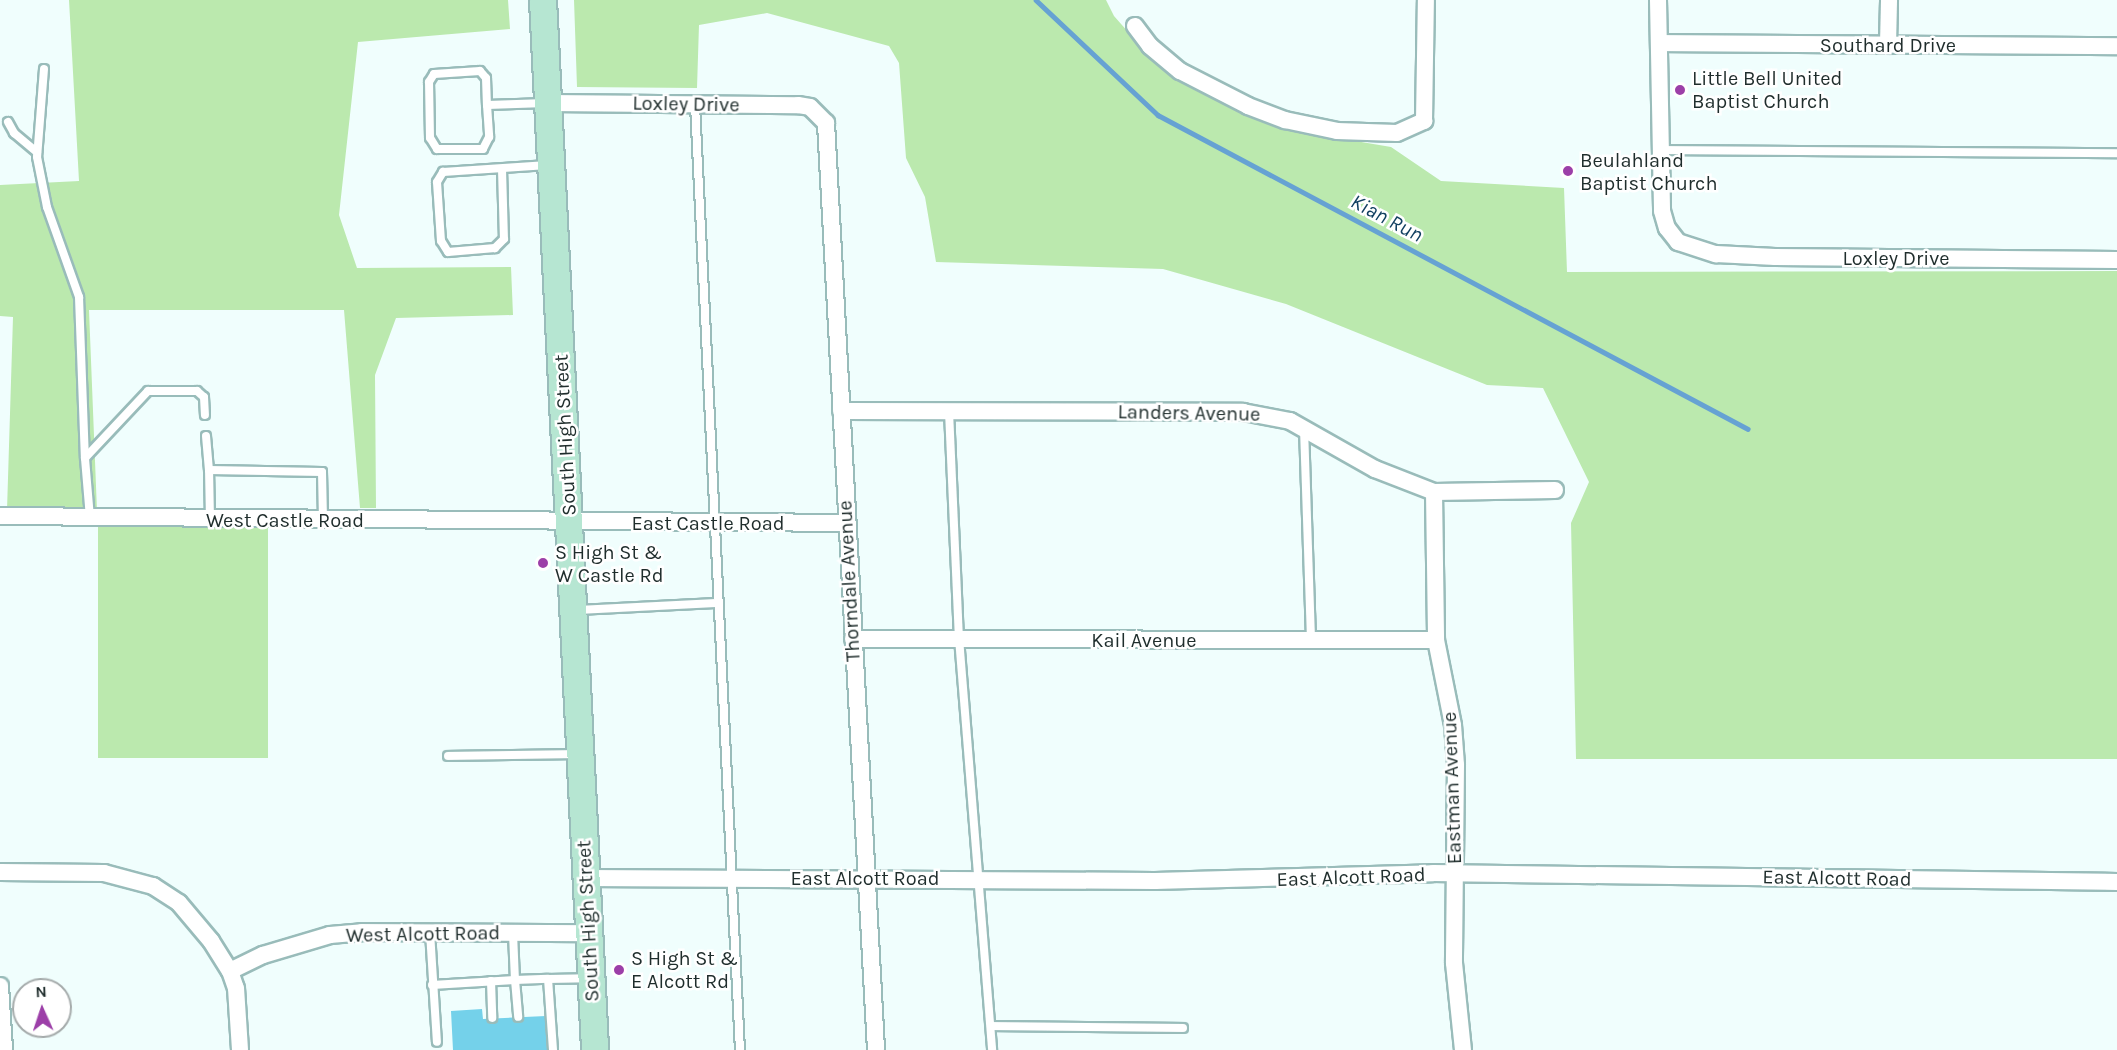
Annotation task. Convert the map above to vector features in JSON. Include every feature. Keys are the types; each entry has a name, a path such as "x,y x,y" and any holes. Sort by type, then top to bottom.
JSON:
{"main road":[{"name":"South High Street","path":"543,0 584,878 595,1050"}],"street":[{"path":"1135,26 1150,46 1180,71 1285,120 1367,134 1397,133 1424,121 1426,0"},
{"path":"1658,0 1661,150"},
{"path":"1888,45 1889,0"},
{"name":"Southard Drive","path":"1660,43 2117,46"},
{"name":"Loxley Drive","path":"549,103 798,105 821,114"},
{"name":"Thorndale Avenue","path":"821,114 828,133 846,523 876,1050"},
{"name":"Loxley Drive","path":"1661,150 1663,219 1678,242 1716,254 1775,257 2117,261"},
{"name":"Landers Avenue","path":"841,411 1243,412 1276,416 1304,428 1375,469 1434,492 1555,490"},
{"name":"Eastman Avenue","path":"1434,492 1436,640 1453,725 1455,972 1463,1050"},
{"name":"West Castle Road","path":"0,516 569,522"},
{"name":"East Castle Road","path":"569,522 846,523"},
{"name":"Kail Avenue","path":"853,639 1436,640"},
{"path":"0,872 104,873 153,886 191,914 230,971 236,988 240,1050"},
{"name":"East Alcott Road","path":"584,878 730,876 1269,880 1455,873 2117,882"},
{"name":"West Alcott Road","path":"230,971 263,955 330,935 430,932 588,933"},
{"path":"0,987 4,1050"}],"lane":[{"path":"44,69 37,152 47,207 79,297 85,458 90,518"},
{"path":"480,72 486,78 488,105 489,137 483,149 436,149 430,138 429,82 434,74 480,72"},
{"path":"488,105 549,103"},
{"path":"695,104 713,523 740,1050"},
{"path":"8,122 14,133 37,152"},
{"path":"1661,150 2117,153"},
{"path":"502,169 504,239 495,248 448,252 441,241 437,182 443,172 552,164"},
{"path":"85,458 148,392 197,391 204,397 205,415"},
{"path":"949,411 959,638 977,878 983,896 992,1050"},
{"path":"1304,428 1311,641"},
{"path":"206,436 210,519"},
{"path":"209,470 322,472 323,520"},
{"path":"573,610 717,603"},
{"path":"448,756 579,754"},
{"path":"430,932 436,1042"},
{"path":"513,933 518,1017"},
{"path":"432,985 591,978"},
{"path":"548,979 553,1050"},
{"path":"491,981 492,1018"},
{"path":"991,1026 1183,1028"}],"green space":[{"path":"69,0 508,0 510,29 358,42 339,215 357,268 511,267 513,315 396,318 375,375 376,508 360,508 344,310 89,310 97,511 7,510 13,317 0,316 0,185 79,181"},
{"path":"574,0 1106,0 1114,16 1152,59 1227,105 1302,132 1391,147 1441,181 1564,188 1567,272 2117,271 2117,759 1576,759 1571,523 1589,482 1543,388 1487,385 1286,304 1163,269 936,262 925,197 906,158 899,63 889,46 767,13 699,25 697,88 577,87"},
{"path":"98,527 268,527 268,758 98,758"}],"building":[{"path":"482,1009 483,1019 546,1016 547,1050 453,1050 451,1011"}],"waterway":[{"name":"Kian Run","path":"1036,0 1158,115 1748,429"}],"place":[{"name":"Little Bell United Baptist Church","path":"1680,90"},
{"name":"Beulahland Baptist Church","path":"1568,171"},
{"name":"S High St & W Castle Rd","path":"543,563"},
{"name":"S High St & E Alcott Rd","path":"619,970"}]}
